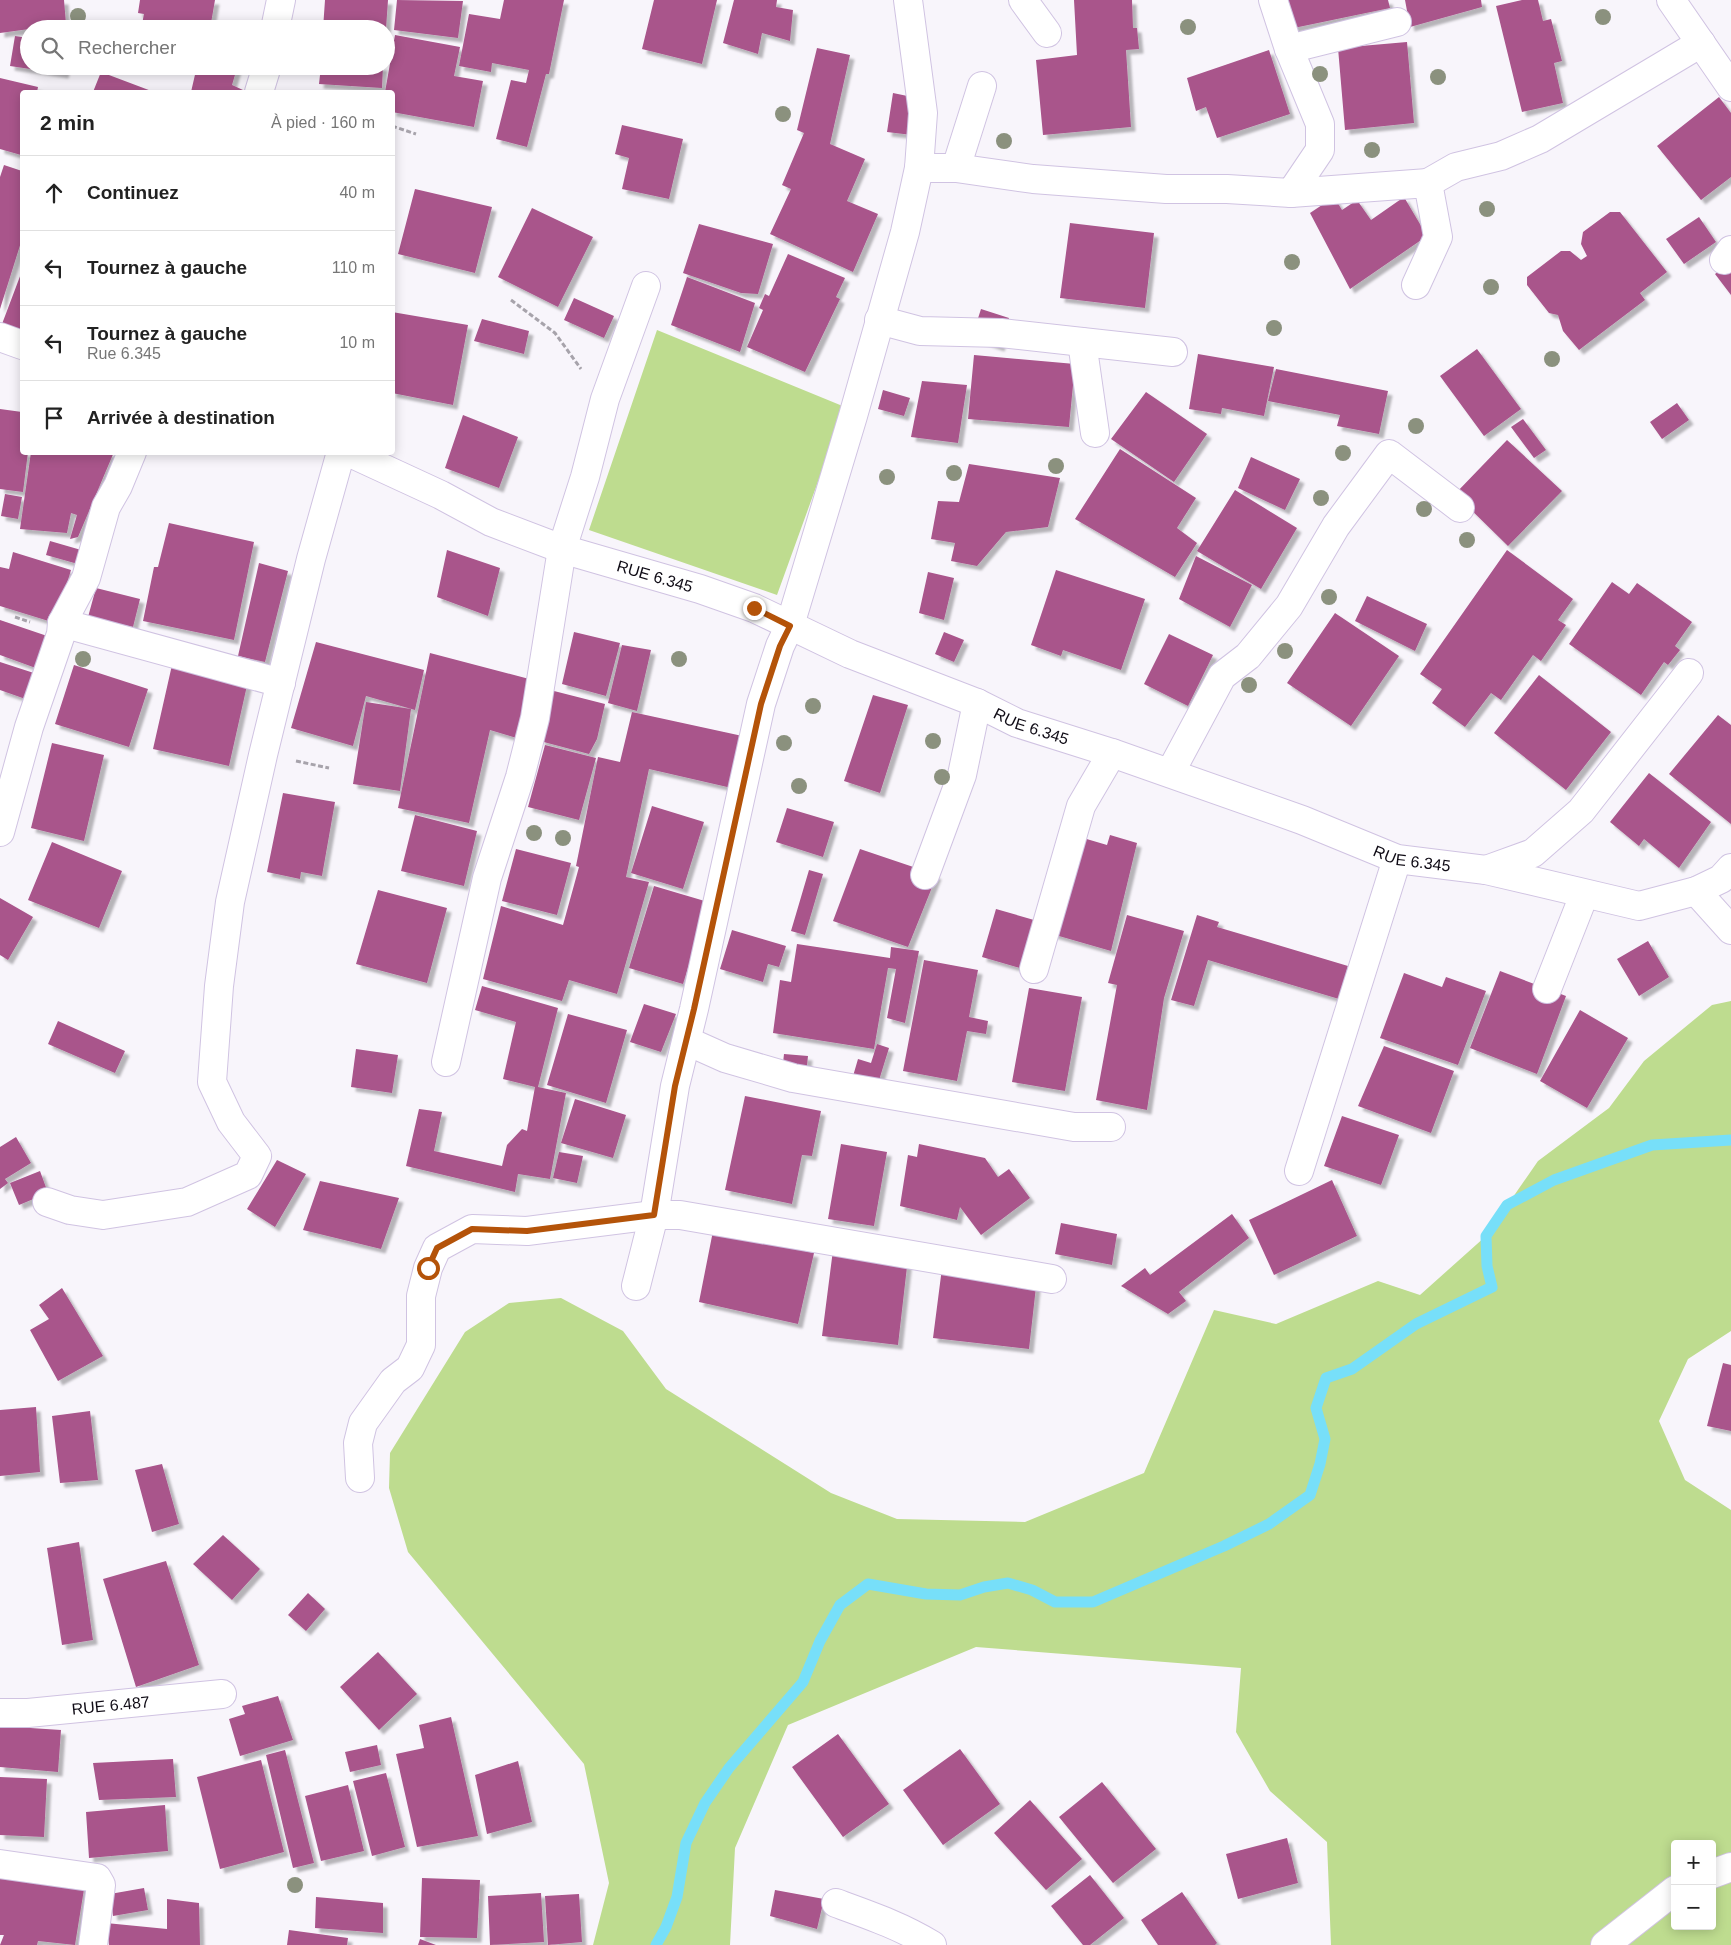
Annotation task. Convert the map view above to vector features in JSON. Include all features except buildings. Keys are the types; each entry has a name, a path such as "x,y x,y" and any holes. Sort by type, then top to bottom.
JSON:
{"street":[{"path":"277,20 281,0"},
{"path":"667,1215 675,1086 687,1041 761,704 780,646 790,626 853,416 905,232 919,168 923,113 908,0"},
{"path":"1023,0 1048,33"},
{"path":"1273,0 1289,50 1320,124 1320,150 1291,193"},
{"path":"1671,0 1731,88"},
{"path":"1289,50 1397,22"},
{"path":"919,168 956,168 1033,179 1166,189 1226,189 1291,193 1428,183 1456,167 1501,156 1540,139 1701,43"},
{"path":"260,90 264,75"},
{"path":"956,168 982,86"},
{"path":"1416,285 1438,237 1428,183"},
{"path":"446,1062 487,878 520,778 535,718 562,549 585,477 605,399 646,286"},
{"path":"879,320 920,331 1001,334 1173,352"},
{"path":"0,338 20,344"},
{"path":"1082,342 1095,433"},
{"path":"1170,773 1222,676 1248,656 1289,606 1336,526 1389,454 1460,508"},
{"path":"0,832 29,728 61,634 62,623 86,578 106,507 118,486 131,455"},
{"path":"47,1202 70,1210 103,1215 187,1202 248,1174 257,1156 231,1122 212,1082 219,986 230,902 311,560 341,455"},
{"name":"RUE 6.345","path":"355,455 441,494 491,522 562,549 700,589 754,608 850,654 977,703 1017,723 1112,753 1310,823 1397,859 1486,870 1584,895 1639,906 1696,891 1721,879 1731,868"},
{"path":"62,623 281,683"},
{"path":"1486,870 1533,852 1581,811 1689,673"},
{"path":"925,874 962,775 977,703"},
{"path":"1034,969 1081,806 1112,753"},
{"path":"1299,1171 1397,859"},
{"path":"1696,891 1731,930"},
{"path":"1547,989 1584,895"},
{"path":"687,1041 725,1058 793,1078 1074,1127 1112,1127"},
{"path":"360,1478 358,1443 363,1423 393,1381 410,1368 421,1345 421,1296 428,1268 437,1248 472,1229 527,1231 667,1215 1052,1279"},
{"name":"RUE 6.487","path":"0,1713 28,1713 222,1694"},
{"path":"0,1864 97,1878 100,1885 93,1945"},
{"path":"1716,1873 1731,1867"},
{"path":"1605,1945 1671,1893"},
{"path":"836,1903 913,1933 932,1945"}],"path":[{"path":"395,127 416,134"},
{"path":"511,300 555,333"}],"green space":[{"path":"657,330 845,407 777,595 589,530"},
{"path":"1731,1001 1731,1331 1688,1359 1659,1421 1685,1480 1731,1510 1731,1945 1331,1945 1327,1842 1270,1791 1236,1732 1241,1668 976,1647 788,1725 735,1848 730,1945 593,1945 609,1883 584,1764 408,1552 389,1488 390,1453 465,1332 509,1303 561,1298 623,1331 666,1389 831,1493 897,1519 1025,1522 1144,1473 1214,1310 1276,1324 1378,1281 1420,1295 1486,1236 1538,1161 1609,1108 1644,1061 1712,1005"}],"waterway":[{"path":"656,1945 666,1927 677,1897 686,1843 705,1803 729,1768 803,1682 820,1641 840,1605 868,1584 926,1594 960,1595 984,1587 1008,1583 1032,1590 1055,1602 1093,1602 1224,1546 1269,1524 1310,1495 1320,1464 1325,1439 1316,1408 1326,1378 1352,1369 1416,1324 1492,1287 1487,1266 1486,1236 1507,1205 1554,1180 1652,1145 1731,1140"}],"route":[{"path":"428,1268 437,1248 472,1229 527,1231 654,1215 675,1086 721,893 761,704 780,646 790,626 754,608"}]}
